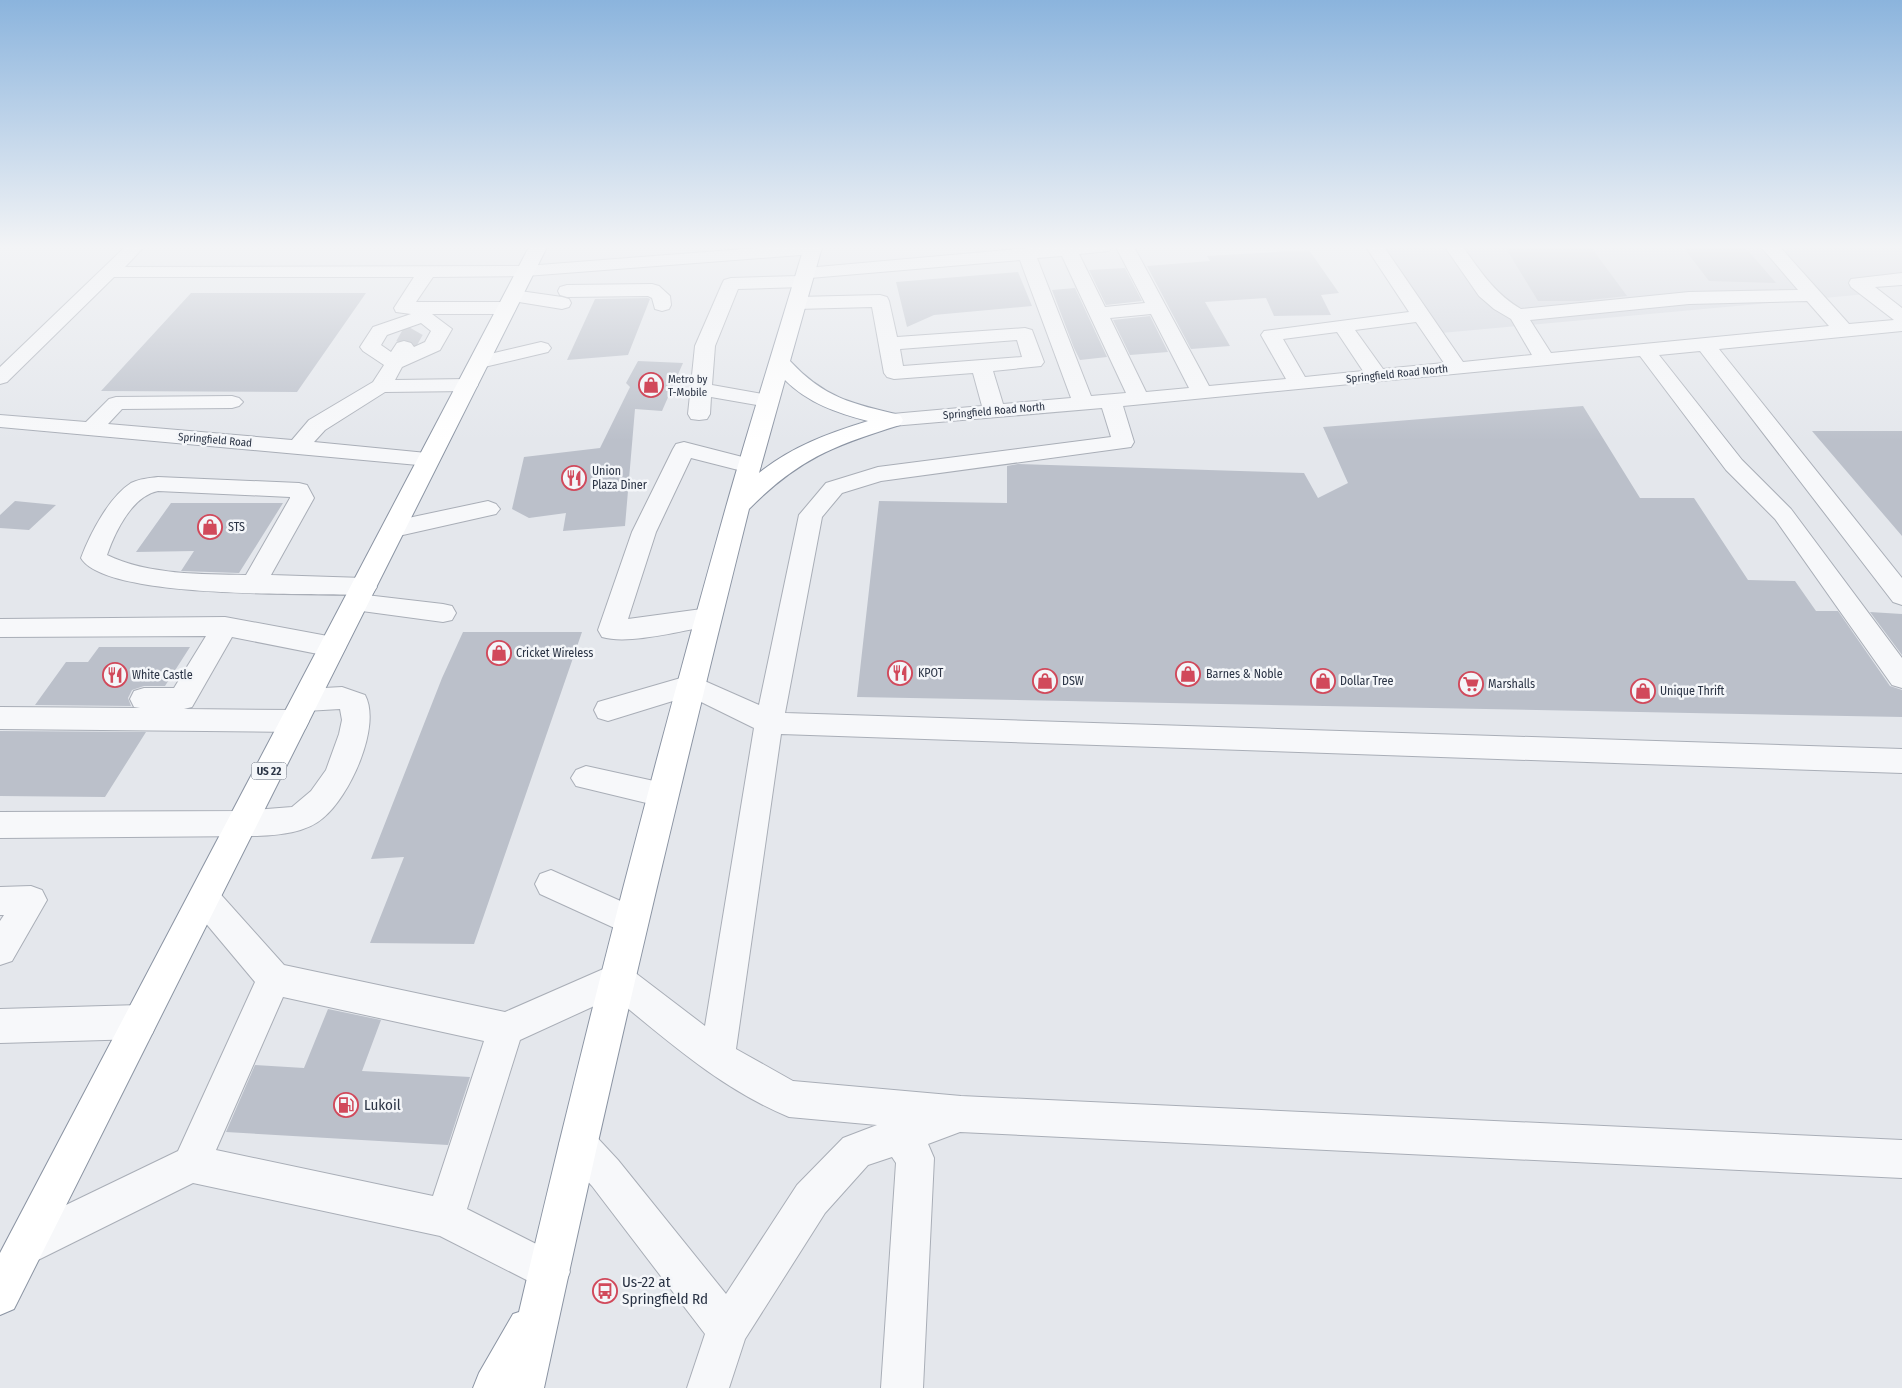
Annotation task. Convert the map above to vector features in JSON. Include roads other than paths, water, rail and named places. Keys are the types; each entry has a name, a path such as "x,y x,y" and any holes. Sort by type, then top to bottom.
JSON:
{"highway":[{"name":"US 22","path":"0,1295 505,312"},
{"path":"523,1388 578,1144 662,795 738,506 793,312"},
{"path":"779,361 816,395 854,411 892,420"},
{"path":"738,506 777,470 807,451 840,437 892,420"},
{"path":"494,1388 546,1287"}],"street":[{"path":"0,378 68,312"},
{"path":"405,312 413,333"},
{"path":"381,386 413,333 479,312"},
{"path":"698,414 705,346 719,312"},
{"path":"882,312 894,373 1034,362 1025,334 889,344"},
{"path":"1049,312 1083,403"},
{"path":"1120,312 1098,314 1139,398"},
{"path":"1159,312 1202,393"},
{"path":"1418,312 1457,368"},
{"path":"1512,312 1518,315 1545,360"},
{"path":"1518,315 1550,312"},
{"path":"1827,312 1843,330"},
{"path":"1299,384 1271,335 1421,316"},
{"name":"Springfield Road North","path":"892,420 1299,384 1902,325"},
{"path":"1343,327 1378,376"},
{"path":"1705,344 1902,596"},
{"path":"297,448 317,425 381,386 474,374 541,348"},
{"path":"1645,350 1734,465 1783,514 1902,678"},
{"path":"981,366 994,411"},
{"path":"701,389 768,401"},
{"path":"717,1058 769,723 811,515 834,488 878,474 1123,442 1111,401"},
{"path":"91,429 116,403 232,402"},
{"name":"Springfield Road","path":"0,421 429,459"},
{"path":"708,617 648,627 611,630 644,532 684,449 750,466"},
{"path":"254,583 302,498 299,490 158,484 140,487 132,493 105,528 93,558 104,566 165,579 254,583 360,595 443,613"},
{"path":"394,529 488,509"},
{"path":"0,628 225,626 333,647"},
{"path":"0,699 182,699 225,626"},
{"path":"608,710 691,685 769,723 1902,761"},
{"path":"0,718 301,710 342,698 355,703 356,721 348,753 333,785 321,803 303,815 281,822 242,824 0,825"},
{"path":"586,778 662,795"},
{"path":"551,884 632,921"},
{"path":"204,898 274,979 506,1029 617,979 717,1058 789,1099 961,1114 1902,1159"},
{"path":"0,901 31,900 0,950"},
{"path":"191,1164 274,979"},
{"path":"0,1026 140,1022"},
{"path":"445,1218 506,1029"},
{"path":"708,1388 727,1329 811,1199 856,1151 961,1114"},
{"path":"900,1136 915,1158 902,1388"},
{"path":"578,1144 605,1173 727,1329"},
{"path":"26,1245 191,1164 445,1218 546,1287"}],"tunnel":[{"path":"405,346 414,330"}],"place":[{"name":"Metro by T-Mobile","path":"651,385"},
{"name":"Union Plaza Diner","path":"574,478"},
{"name":"STS","path":"210,527"},
{"name":"Cricket Wireless","path":"499,653"},
{"name":"KPOT","path":"900,673"},
{"name":"Barnes & Noble","path":"1188,674"},
{"name":"White Castle","path":"115,675"},
{"name":"DSW","path":"1045,681"},
{"name":"Dollar Tree","path":"1323,681"},
{"name":"Marshalls","path":"1471,684"},
{"name":"Unique Thrift","path":"1643,691"},
{"name":"Lukoil","path":"346,1105"},
{"name":"Us-22 at Springfield Rd","path":"605,1291"}]}
